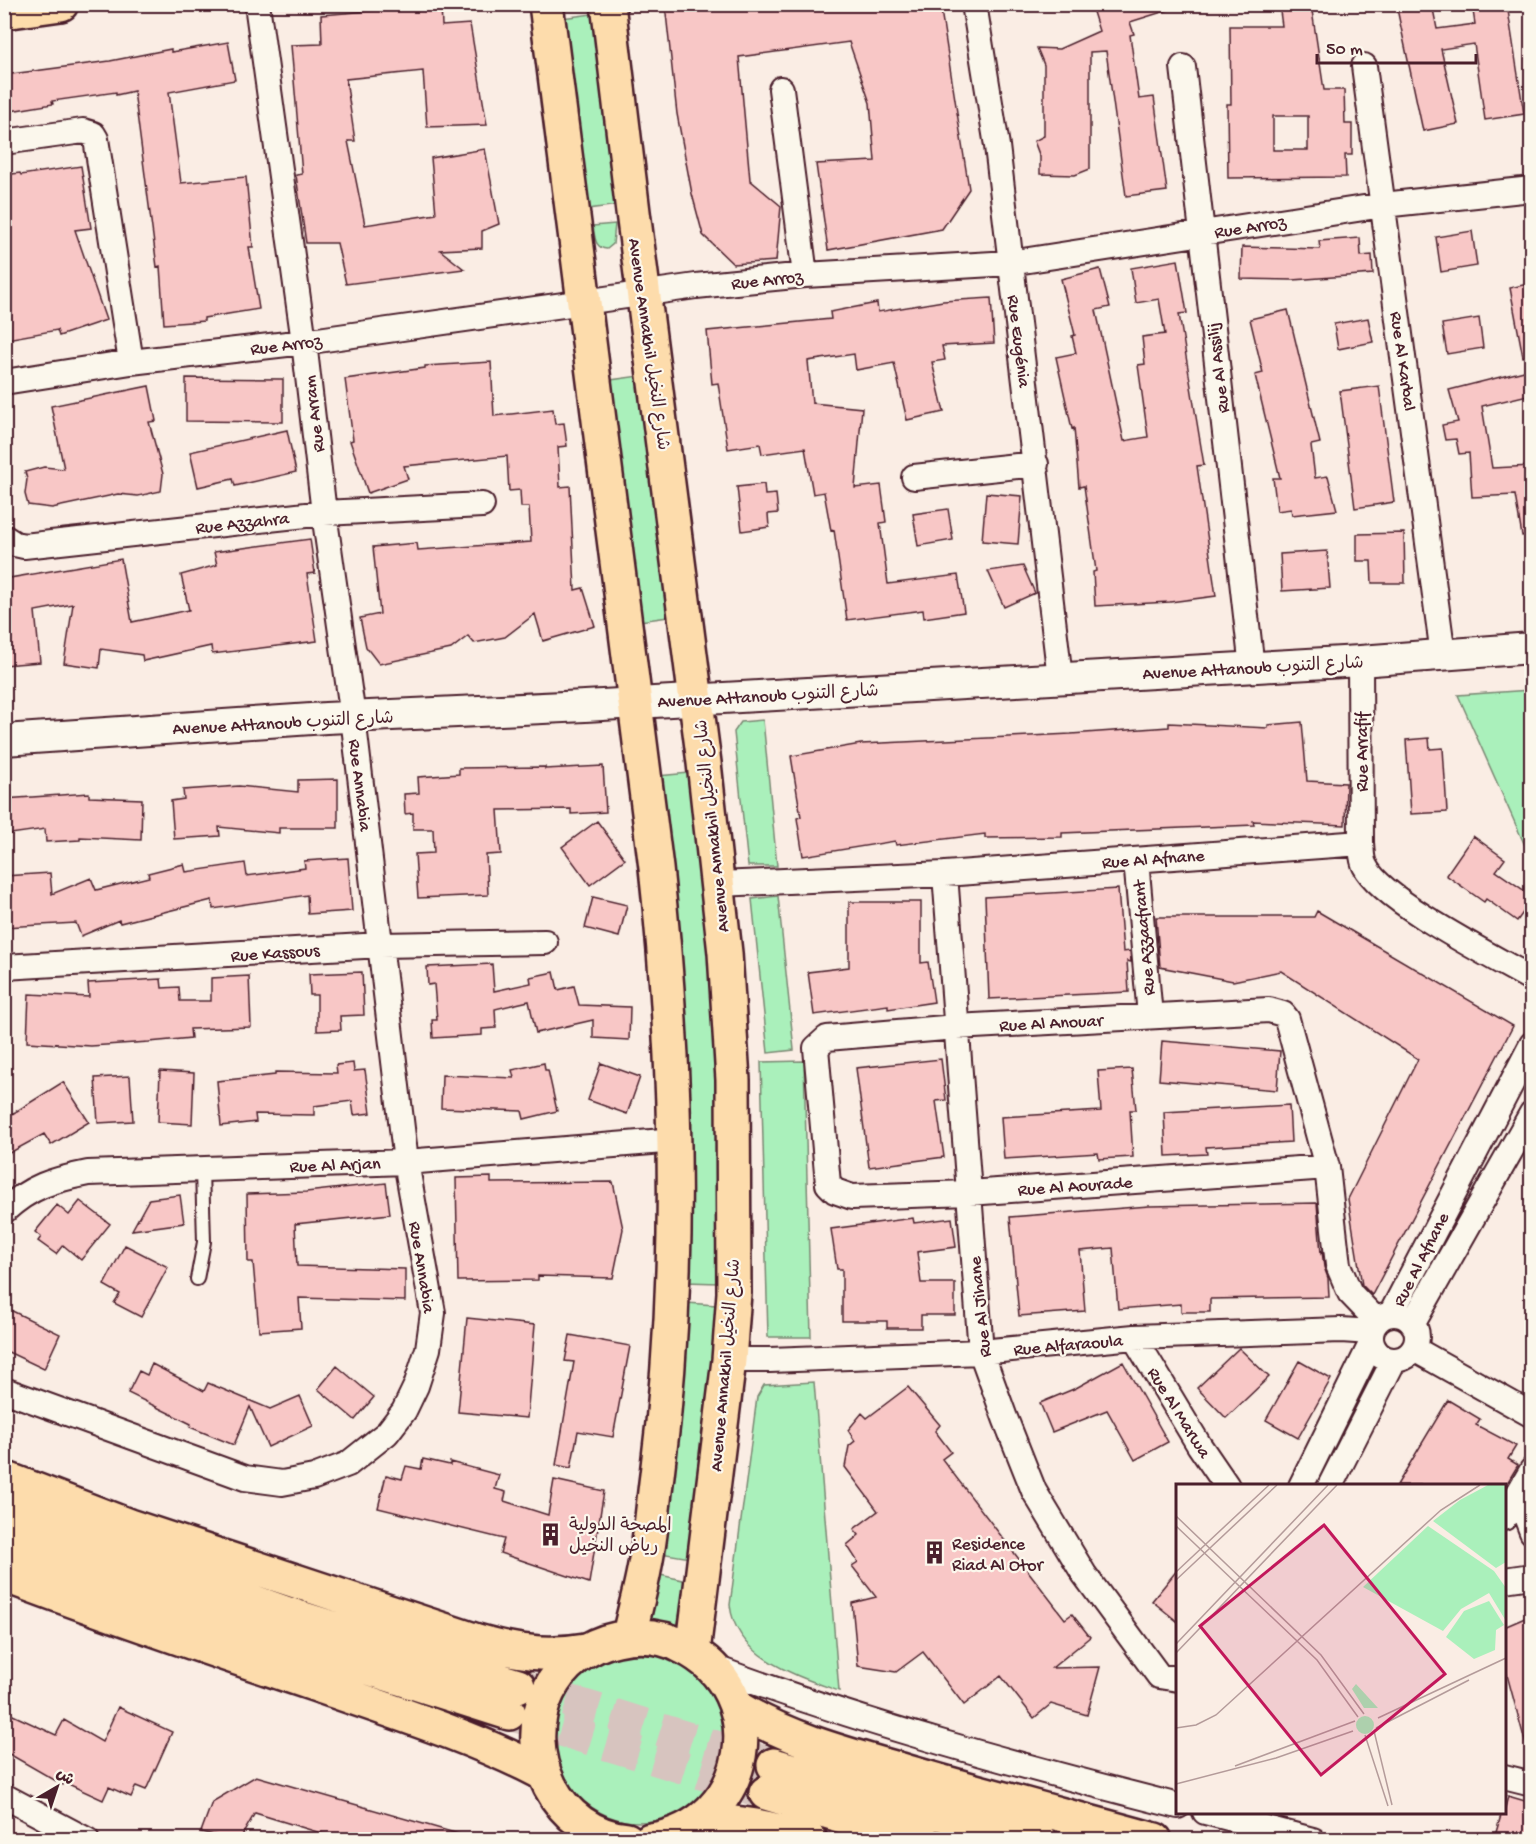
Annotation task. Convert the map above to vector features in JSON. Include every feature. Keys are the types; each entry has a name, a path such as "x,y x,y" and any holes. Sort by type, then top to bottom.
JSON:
{"main road":[{"path":"4,12 61,4"},
{"path":"546,4 667,965 676,1140 674,1291 661,1444 645,1565 629,1636"},
{"name":"Avenue Annakhil شارع النخيل","path":"608,4 697,700 725,953 734,1080 734,1293 703,1659"},
{"path":"4,1478 129,1526 504,1649 532,1654 559,1655 586,1650 606,1641 629,1636 651,1636 673,1641 703,1659 731,1693 737,1708 741,1740 736,1772 727,1791 714,1809 681,1832 658,1839"},
{"path":"4,1511 118,1554 291,1614 513,1699 271,1637 4,1542"},
{"path":"4,1575 98,1611 418,1719 514,1758 543,1773"},
{"path":"586,1650 567,1665 553,1683 542,1704 537,1727 538,1750 543,1773 570,1826 586,1826 604,1834 627,1839"},
{"path":"737,1708 783,1732 832,1750 1155,1839"},
{"path":"922,1839 770,1779 955,1818 1039,1839"},
{"path":"698,1822 738,1822 758,1825 810,1839"}],"street":[{"name":"Rue Arram","path":"257,4 304,342 324,513 352,717"},
{"name":"Rue Eugénia","path":"974,4 997,146 1060,678"},
{"name":"Rue Al Karbal","path":"1364,66 1443,655"},
{"name":"Rue Al Assilij","path":"1183,67 1252,668"},
{"path":"781,90 805,275"},
{"path":"4,142 83,131 93,134 96,139 131,362"},
{"name":"Rue Arroz","path":"4,382 131,362 304,342 696,286 805,275 1010,263 1383,205 1532,189"},
{"path":"914,477 1036,464"},
{"name":"Rue Azzahra","path":"4,537 15,544 24,546 324,513 482,505"},
{"name":"Avenue Attanoub شارع التنوب","path":"4,740 352,717 697,700 1360,662 1532,648"},
{"name":"Rue Arrafif","path":"1360,662 1361,843"},
{"name":"Rue Annabia","path":"4,1390 245,1478 282,1483 314,1478 348,1464 387,1433 404,1411 416,1386 428,1349 433,1313 406,1162 352,717"},
{"path":"1361,843 1364,865 1371,875 1401,902 1532,979"},
{"name":"Rue Al Afnane","path":"718,884 945,874 1361,843"},
{"name":"Rue Azzaafrant","path":"1136,860 1150,1016"},
{"name":"Rue Al Jihane","path":"945,874 981,1352 1034,1491 1057,1530 1089,1581 1160,1676 1176,1678"},
{"name":"Rue Kassous","path":"4,967 114,963 381,945 545,942"},
{"name":"Rue Al Anouar","path":"828,1184 816,1048 827,1038 956,1027 1269,1010 1283,1014 1287,1019 1327,1167"},
{"name":"Rue Al Afnane","path":"1302,1484 1532,1044"},
{"name":"Rue Al Afnane","path":"1385,1327 1532,1113"},
{"name":"Rue Al Arjan","path":"4,1211 17,1200 48,1182 88,1173 406,1162 676,1140"},
{"path":"1327,1167 1338,1265 1350,1293 1385,1327 1417,1331 1417,1340 1404,1355 1331,1484"},
{"name":"Rue Al Aourade","path":"828,1184 834,1191 852,1197 969,1193 1327,1167"},
{"path":"1385,1327 1380,1356 1404,1355 1532,1415"},
{"name":"Rue Alfaraoula","path":"729,1360 981,1352 1134,1337 1385,1327"},
{"name":"Rue Al Marwa","path":"1134,1337 1199,1445 1226,1484"},
{"path":"1506,1515 1532,1470"},
{"path":"1518,1496 1532,1532"},
{"path":"1506,1580 1532,1576"},
{"path":"703,1659 815,1705 883,1726 1176,1805"},
{"path":"1506,1777 1532,1784"},
{"path":"4,1796 87,1839"},
{"path":"1213,1814 1313,1839"}],"lane":[{"path":"196,1279 204,1242 202,1169"}],"green space":[{"path":"592,14 618,205 588,209 562,18"},
{"path":"615,224 613,244 607,249 597,244 593,226"},
{"path":"639,376 668,617 640,621 611,380"},
{"path":"1532,690 1531,859 1458,695"},
{"path":"763,720 777,866 748,866 734,732 741,722"},
{"path":"689,773 711,968 719,1114 718,1283 686,1282 690,1218 690,1090 678,932 658,776"},
{"path":"778,896 794,1050 768,1053 752,899"},
{"path":"804,1061 811,1337 768,1337 761,1062"},
{"path":"686,1303 716,1305 711,1379 690,1558 660,1553"},
{"path":"814,1382 839,1691 805,1679 756,1652 744,1639 735,1623 730,1605 757,1397 764,1385"},
{"path":"656,1574 687,1581 677,1626 646,1620"},
{"path":"639,1654 671,1661 685,1668 698,1679 709,1692 716,1706 723,1738 716,1770 709,1784 698,1797 685,1808 671,1815 639,1822 607,1815 593,1808 580,1797 569,1784 562,1770 555,1738 562,1706 569,1692 580,1679 593,1668 607,1661"}],"building":[{"path":"665,4 940,4 969,189 942,229 828,250 816,164 875,161 870,103 849,42 739,57 750,180 781,206 776,261 733,264 703,235 692,194 677,114"},
{"path":"1116,4 1174,4 1175,8 1130,22 1134,34 1130,35 1139,99 1154,97 1167,191 1126,196 1106,51 1090,52 1090,169 1075,175 1040,174 1040,157 1034,141 1044,136 1044,65 1037,48 1059,49 1099,31 1093,12"},
{"path":"1279,4 1311,4 1324,90 1344,90 1345,124 1352,124 1352,155 1345,155 1346,177 1228,178 1227,104 1231,104 1230,26 1282,26","holes":["1273,116 1308,116 1308,150 1273,150"]},
{"path":"1396,4 1432,4 1437,29 1475,24 1472,4 1507,4 1524,114 1485,120 1474,44 1441,49 1458,124 1423,131"},
{"path":"441,5 442,26 470,24 487,125 427,127 423,71 346,79 355,141 348,141 365,225 436,214 431,158 485,149 499,224 482,231 482,248 440,250 464,269 346,284 337,243 306,243 296,175 302,174 291,45 322,44 321,15"},
{"path":"228,42 235,80 169,92 181,183 246,177 253,247 249,247 259,309 204,318 204,321 164,324 160,266 157,267 134,91 52,101 53,104 4,112 4,75"},
{"path":"81,166 91,228 75,230 106,320 59,336 57,330 7,339 4,325 4,175 20,173 21,175"},
{"path":"1472,231 1477,266 1441,272 1436,237"},
{"path":"1360,238 1361,256 1372,255 1373,274 1293,280 1241,279 1242,247 1320,249 1319,241"},
{"path":"1178,260 1187,313 1179,314 1204,465 1197,466 1216,596 1170,602 1095,606 1093,572 1096,571 1084,486 1079,487 1074,428 1072,429 1056,357 1076,353 1072,336 1075,335 1061,279 1100,269 1110,307 1096,310 1124,441 1148,437 1138,365 1145,364 1142,337 1165,334 1159,299 1136,303 1131,268"},
{"path":"1532,283 1532,356 1523,357 1510,288"},
{"path":"991,298 994,343 942,346 945,360 932,362 944,412 907,420 894,363 856,370 854,354 808,361 812,403 862,408 855,488 881,485 886,522 880,523 888,584 958,575 964,612 924,618 923,610 847,620 834,530 831,531 824,492 813,494 805,448 762,454 760,444 728,449 718,383 712,384 707,331 831,319 830,312 877,303 878,312 943,301"},
{"path":"1288,310 1320,443 1311,445 1315,478 1328,476 1337,510 1292,515 1291,509 1277,511 1273,478 1280,478 1255,375 1263,373 1250,319"},
{"path":"1368,318 1373,342 1338,349 1334,324"},
{"path":"1479,318 1483,348 1447,354 1442,324"},
{"path":"491,362 494,416 553,409 555,424 564,423 567,446 558,447 560,487 570,486 575,590 583,588 595,626 543,641 535,614 505,637 474,643 468,636 451,649 379,664 366,647 360,618 380,614 373,547 417,543 418,550 531,542 529,507 521,507 520,490 509,491 507,456 404,466 408,479 368,493 350,441 353,440 345,379 425,368 425,366"},
{"path":"1532,369 1532,394 1482,406 1492,468 1532,466 1532,535 1522,536 1515,495 1472,497 1469,453 1459,454 1456,439 1445,440 1442,425 1458,422 1449,390"},
{"path":"186,378 283,379 283,422 186,421"},
{"path":"149,386 156,421 149,422 163,474 161,491 138,496 118,494 52,508 28,505 25,494 27,479 25,472 44,467 64,469 51,406"},
{"path":"1379,386 1394,502 1355,508 1340,391"},
{"path":"287,430 296,472 235,486 233,479 198,487 190,452"},
{"path":"764,484 765,495 776,494 778,513 768,514 769,527 742,531 737,487"},
{"path":"986,493 1022,496 1018,544 982,541"},
{"path":"948,509 953,540 918,546 913,514"},
{"path":"1404,533 1405,583 1372,583 1371,561 1357,561 1357,534"},
{"path":"310,539 315,573 307,574 317,641 212,654 211,646 143,661 142,655 101,649 99,668 64,663 73,604 35,611 40,662 4,665 4,579 121,559 132,622 189,610 181,575 217,565 214,552"},
{"path":"1327,551 1330,588 1282,591 1280,554"},
{"path":"1023,566 1035,593 1004,607 988,571"},
{"path":"1302,722 1307,781 1346,783 1345,825 1253,821 1254,825 1062,833 1062,837 985,838 985,834 896,845 895,841 803,856 797,818 801,817 791,756 861,744 1071,734 1169,727 1169,723 1268,728 1268,725"},
{"path":"1429,738 1430,749 1443,748 1447,812 1411,814 1406,740"},
{"path":"603,766 606,812 571,814 571,809 498,810 501,854 486,855 488,895 418,898 415,854 434,853 433,829 413,829 413,813 405,814 404,794 419,793 418,777 459,774 459,768 545,767 545,769"},
{"path":"338,779 338,828 279,828 279,833 219,827 220,836 174,839 171,801 184,799 183,790 239,786 298,792 298,780"},
{"path":"89,793 89,797 142,799 141,840 80,837 80,840 46,842 45,829 4,835 4,799"},
{"path":"597,821 625,859 590,885 562,847"},
{"path":"1473,836 1505,859 1496,871 1532,896 1532,900 1517,921 1486,899 1484,902 1446,875"},
{"path":"348,858 352,911 308,914 307,895 213,909 212,900 120,923 119,920 81,936 76,923 4,927 4,876 50,873 52,894 91,878 96,890 149,877 148,873 184,864 186,872 245,863 247,876 305,868 304,861"},
{"path":"1118,889 1123,952 1130,951 1131,962 1127,961 1129,992 989,999 985,897"},
{"path":"593,897 627,905 619,937 585,928"},
{"path":"849,902 921,902 921,963 928,962 934,1002 888,1009 888,1005 814,1015 808,972 849,967"},
{"path":"1317,911 1513,1026 1372,1295 1362,1285 1348,1199 1418,1059 1281,971 1233,981 1160,967 1156,917 1314,917"},
{"path":"492,964 494,991 531,983 530,977 554,972 558,990 574,986 579,1005 630,1007 629,1040 593,1038 593,1020 536,1033 529,1001 495,1009 496,1028 482,1029 482,1035 433,1038 432,1020 437,1020 434,984 428,985 427,967"},
{"path":"362,972 364,1015 340,1016 341,1030 317,1031 317,995 310,995 309,974"},
{"path":"249,976 251,1027 190,1029 191,1038 91,1046 27,1042 29,994 89,997 88,983 161,979 162,988 179,987 180,1001 211,1001 211,978"},
{"path":"1162,1041 1280,1051 1277,1090 1159,1080"},
{"path":"941,1059 946,1100 936,1101 944,1157 869,1167 856,1068"},
{"path":"353,1063 354,1071 365,1070 371,1113 354,1115 352,1101 314,1106 314,1115 255,1114 256,1122 221,1126 217,1081 275,1075 275,1072 337,1073 336,1065"},
{"path":"544,1063 545,1070 548,1070 557,1111 524,1119 522,1111 441,1108 442,1075 514,1078 512,1070"},
{"path":"601,1063 640,1077 627,1114 588,1100"},
{"path":"1132,1069 1136,1110 1130,1110 1133,1157 1099,1159 1098,1153 1004,1159 1001,1117 1101,1111 1098,1071"},
{"path":"160,1071 194,1073 192,1124 158,1122"},
{"path":"130,1076 133,1121 98,1123 95,1078"},
{"path":"63,1082 89,1122 51,1145 44,1134 4,1156 4,1119"},
{"path":"1289,1105 1291,1142 1206,1147 1207,1154 1166,1156 1164,1112"},
{"path":"491,1177 491,1183 613,1182 623,1229 613,1278 538,1276 538,1280 458,1281 456,1178"},
{"path":"386,1183 390,1214 295,1224 297,1266 405,1269 405,1301 299,1298 301,1328 259,1331 253,1262 248,1262 247,1194 306,1192"},
{"path":"180,1195 184,1223 132,1230 149,1199"},
{"path":"80,1201 110,1224 81,1260 63,1245 56,1254 38,1241 41,1237 35,1232 57,1205 69,1215"},
{"path":"1317,1203 1321,1253 1322,1251 1328,1278 1329,1297 1210,1299 1210,1312 1181,1312 1181,1304 1118,1309 1113,1248 1080,1251 1085,1311 1019,1316 1010,1217 1149,1206"},
{"path":"913,1218 914,1223 952,1218 956,1247 917,1252 921,1283 955,1283 955,1315 921,1315 921,1328 887,1328 887,1321 842,1321 842,1269 837,1269 831,1229"},
{"path":"125,1245 168,1267 141,1317 114,1303 120,1294 104,1285"},
{"path":"4,1307 60,1334 44,1369 4,1350"},
{"path":"467,1318 535,1325 527,1418 458,1412"},
{"path":"570,1335 630,1346 613,1437 578,1431 571,1468 556,1465 574,1362 565,1361"},
{"path":"1239,1348 1269,1377 1226,1418 1197,1388"},
{"path":"1299,1361 1331,1379 1298,1438 1266,1420"},
{"path":"1123,1362 1168,1442 1135,1460 1107,1410 1052,1432 1040,1403 1076,1388"},
{"path":"152,1364 204,1391 208,1383 270,1409 300,1396 313,1426 268,1447 250,1407 234,1445 190,1427 191,1424 128,1393 139,1371 147,1375"},
{"path":"337,1366 374,1397 355,1420 318,1389"},
{"name":"Residence Riad Al Otor","path":"908,1387 940,1425 935,1431 951,1452 942,1459 1065,1619 1072,1614 1090,1637 1052,1668 1100,1667 1087,1715 1051,1704 1034,1718 1001,1676 964,1705 923,1652 896,1672 858,1666 852,1603 876,1597 852,1566 858,1562 847,1545 859,1535 854,1529 878,1511 845,1467 849,1446 855,1441 848,1430 862,1413 867,1418"},
{"path":"1448,1400 1480,1419 1476,1425 1516,1446 1508,1459 1518,1465 1506,1485 1398,1484"},
{"path":"423,1459 450,1465 450,1462 499,1475 495,1489 506,1492 504,1501 548,1515 554,1480 604,1491 589,1583 500,1553 504,1539 378,1508 386,1475 402,1479 406,1466 421,1469"},
{"path":"1176,1571 1176,1620 1152,1601"},
{"path":"1532,1615 1532,1744 1526,1745 1506,1671 1506,1626"},
{"path":"118,1707 172,1732 146,1790 136,1786 131,1797 109,1787 103,1800 64,1782 63,1785 4,1751 4,1711 56,1735 64,1720 102,1742"},
{"path":"256,1776 462,1835 461,1839 340,1839 255,1813 240,1839 201,1832 212,1802"},
{"path":"1508,1796 1532,1803 1532,1839 1494,1839 1501,1814 1506,1814"}],"tunnel":[{"path":"520,1686 774,1765"},
{"path":"513,1715 766,1793"}],"place":[{"name":"المصحة الدولية رياض النخيل","path":"551,1534"},
{"name":"Residence Riad Al Otor","path":"934,1553"}]}
